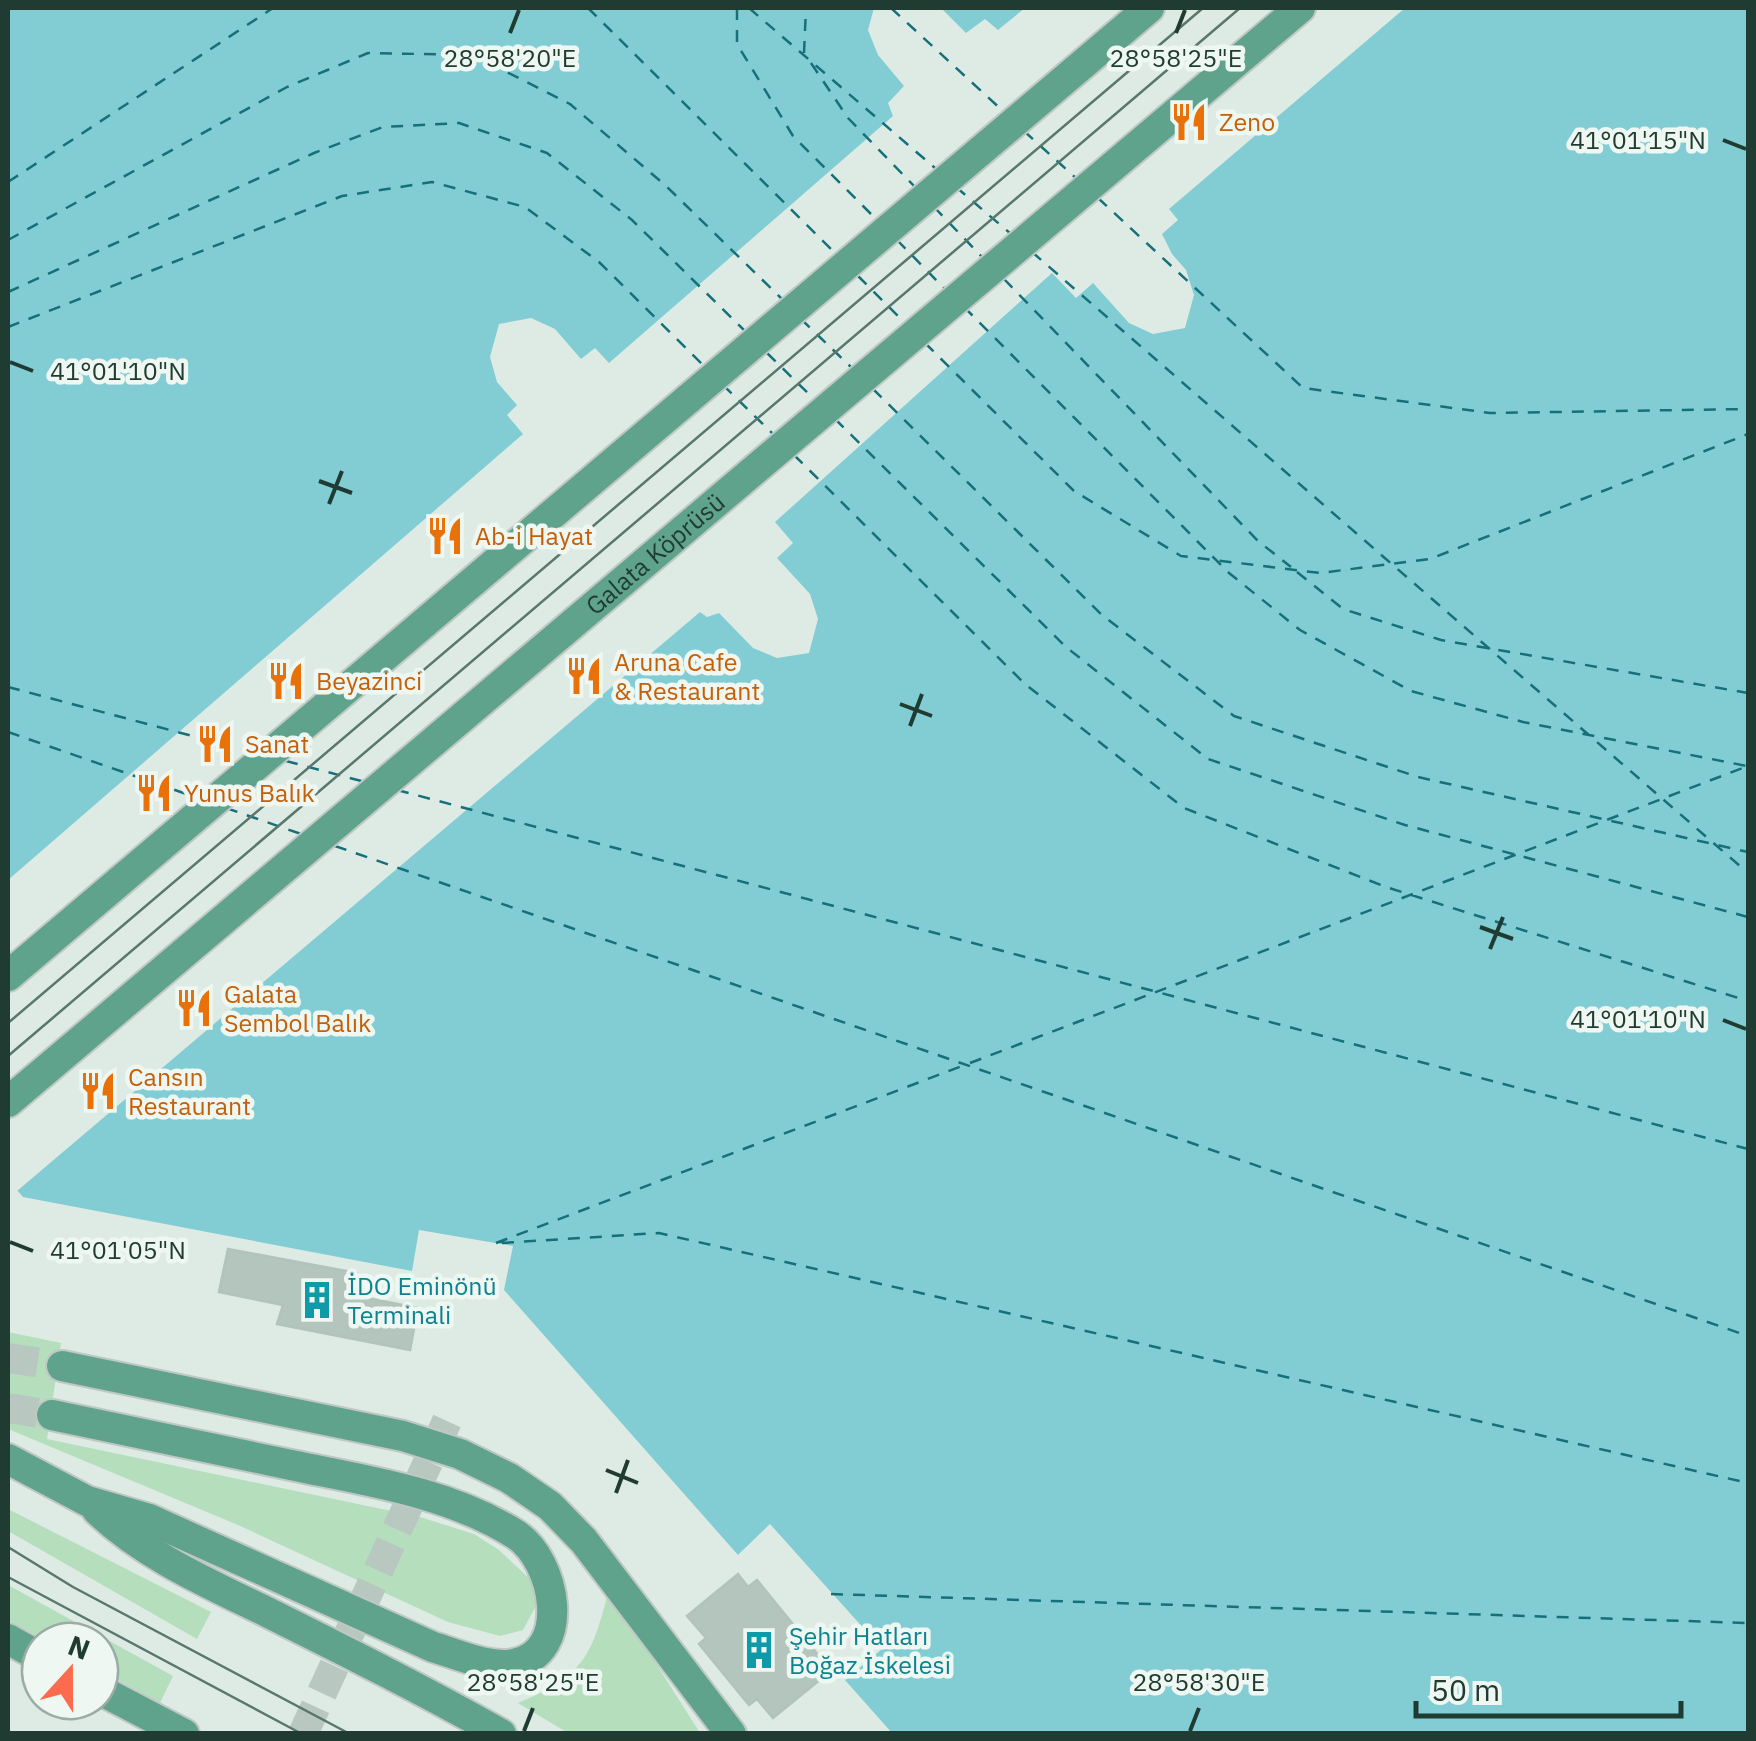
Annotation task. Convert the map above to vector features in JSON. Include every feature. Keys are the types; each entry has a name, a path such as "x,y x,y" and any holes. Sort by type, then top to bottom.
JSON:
{"main road":[{"path":"8,976 1149,8"},
{"name":"Galata Köprüsü","path":"8,1102 1300,8"},
{"path":"62,1366 402,1436 460,1454 508,1478 550,1506 584,1541 731,1734"},
{"path":"8,1459 88,1501 149,1519 433,1647 481,1662 514,1664 535,1655 546,1638 554,1610 552,1588 542,1563 520,1537 452,1502 52,1415"},
{"path":"88,1501 112,1524 204,1580 501,1734"},
{"path":"120,1700 184,1734"}],"green space":[{"path":"8,1332 61,1343 47,1439 420,1517 474,1534 499,1550 531,1580 537,1604 523,1630 500,1636 448,1622 238,1525 8,1429"},
{"path":"8,1509 211,1612 197,1639 8,1531"},
{"path":"8,1585 73,1621 20,1621 20,1626 8,1620"},
{"path":"609,1589 700,1733 568,1733 518,1703 558,1683 582,1661 597,1631"},
{"path":"120,1647 173,1676 160,1703 120,1681"}],"water":[{"path":"8,8 1748,8 1748,1733 892,1733 845,1680 881,1648 770,1525 738,1555 504,1290 513,1246 419,1230 412,1271 23,1197 8,1180"}],"pier":[{"path":"874,8 941,8 966,33 985,19 998,30 1025,8 1405,8 1169,209 1178,220 1162,234 1186,270 1194,295 1185,328 1153,334 1129,323 1093,283 1076,298 1052,273 775,522 793,543 777,558 810,594 818,619 809,653 777,658 753,648 719,613 707,617 700,612 17,1191 8,1180 8,880 523,434 507,415 517,405 497,382 490,357 499,324 531,318 555,329 581,359 595,348 609,363 893,116 888,103 904,86 878,55 868,30"},
{"path":"770,1524 882,1649 845,1680 840,1679 875,1648 770,1532 738,1560 738,1555"}],"building":[{"name":"İDO Eminönü Terminali","path":"228,1249 357,1273 352,1295 418,1308 410,1350 277,1324 283,1305 219,1292"},
{"name":"Şehir Hatları Boğaz İskelesi","path":"738,1574 748,1587 757,1580 819,1656 810,1664 822,1678 773,1718 757,1699 749,1705 699,1644 706,1638 687,1616"}],"ferry route":[{"path":"8,182 273,8"},
{"path":"588,8 838,256"},
{"path":"737,8 737,44 793,136 877,220"},
{"path":"749,8 935,168"},
{"path":"804,53 806,8"},
{"path":"891,8 1004,112"},
{"path":"8,240 287,87 368,53 473,55 570,104 665,185 782,299"},
{"path":"811,63 848,118 915,187"},
{"path":"8,292 314,153 383,127 459,123 547,153 632,220 747,333"},
{"path":"1024,131 1077,179"},
{"path":"8,327 342,196 432,182 525,207 599,262 703,365"},
{"path":"956,187 1011,234"},
{"path":"1098,198 1303,388 1490,413 1748,409"},
{"path":"934,207 984,259"},
{"path":"897,240 944,288"},
{"path":"1032,252 1748,873"},
{"path":"858,276 905,323"},
{"path":"1004,279 1258,541 1291,567"},
{"path":"964,307 1229,573 1300,630 1411,691 1523,722 1747,766"},
{"path":"801,319 853,369"},
{"path":"925,343 1074,491 1181,556 1320,573 1430,559 1748,434"},
{"path":"767,353 815,400"},
{"path":"723,385 774,435"},
{"path":"873,389 1102,615 1234,716 1418,777 1748,852"},
{"path":"835,419 1066,647 1208,759 1405,825 1748,917"},
{"path":"794,455 1025,684 1184,808 1386,887 1748,1001"},
{"path":"1297,572 1343,609 1441,640 1748,693"},
{"path":"8,687 249,751"},
{"path":"8,732 195,797"},
{"path":"286,761 365,782"},
{"path":"970,1063 1748,766"},
{"path":"397,790 1748,1149"},
{"path":"226,808 304,835"},
{"path":"335,846 1748,1336"},
{"path":"496,1243 962,1066"},
{"path":"502,1243 659,1233 1748,1483"},
{"path":"831,1594 1748,1623"}],"tunnel":[{"path":"8,1358 62,1366"},
{"path":"8,1408 52,1415"},
{"path":"303,1734 447,1421"}],"tram line":[{"path":"8,1023 1203,8"},
{"path":"8,1056 1240,8"},
{"path":"8,1547 73,1587 350,1734"},
{"path":"8,1577 302,1734"}],"place":[{"name":"Zeno","path":"1189,122"},
{"name":"Ab-i Hayat","path":"445,536"},
{"name":"Aruna Cafe & Restaurant","path":"584,676"},
{"name":"Beyazinci","path":"286,681"},
{"name":"Sanat","path":"215,744"},
{"name":"Yunus Balık","path":"154,793"},
{"name":"Galata Sembol Balık","path":"194,1008"},
{"name":"Cansın Restaurant","path":"98,1091"},
{"name":"İDO Eminönü Terminali","path":"317,1300"},
{"name":"Şehir Hatları Boğaz İskelesi","path":"759,1650"}]}
